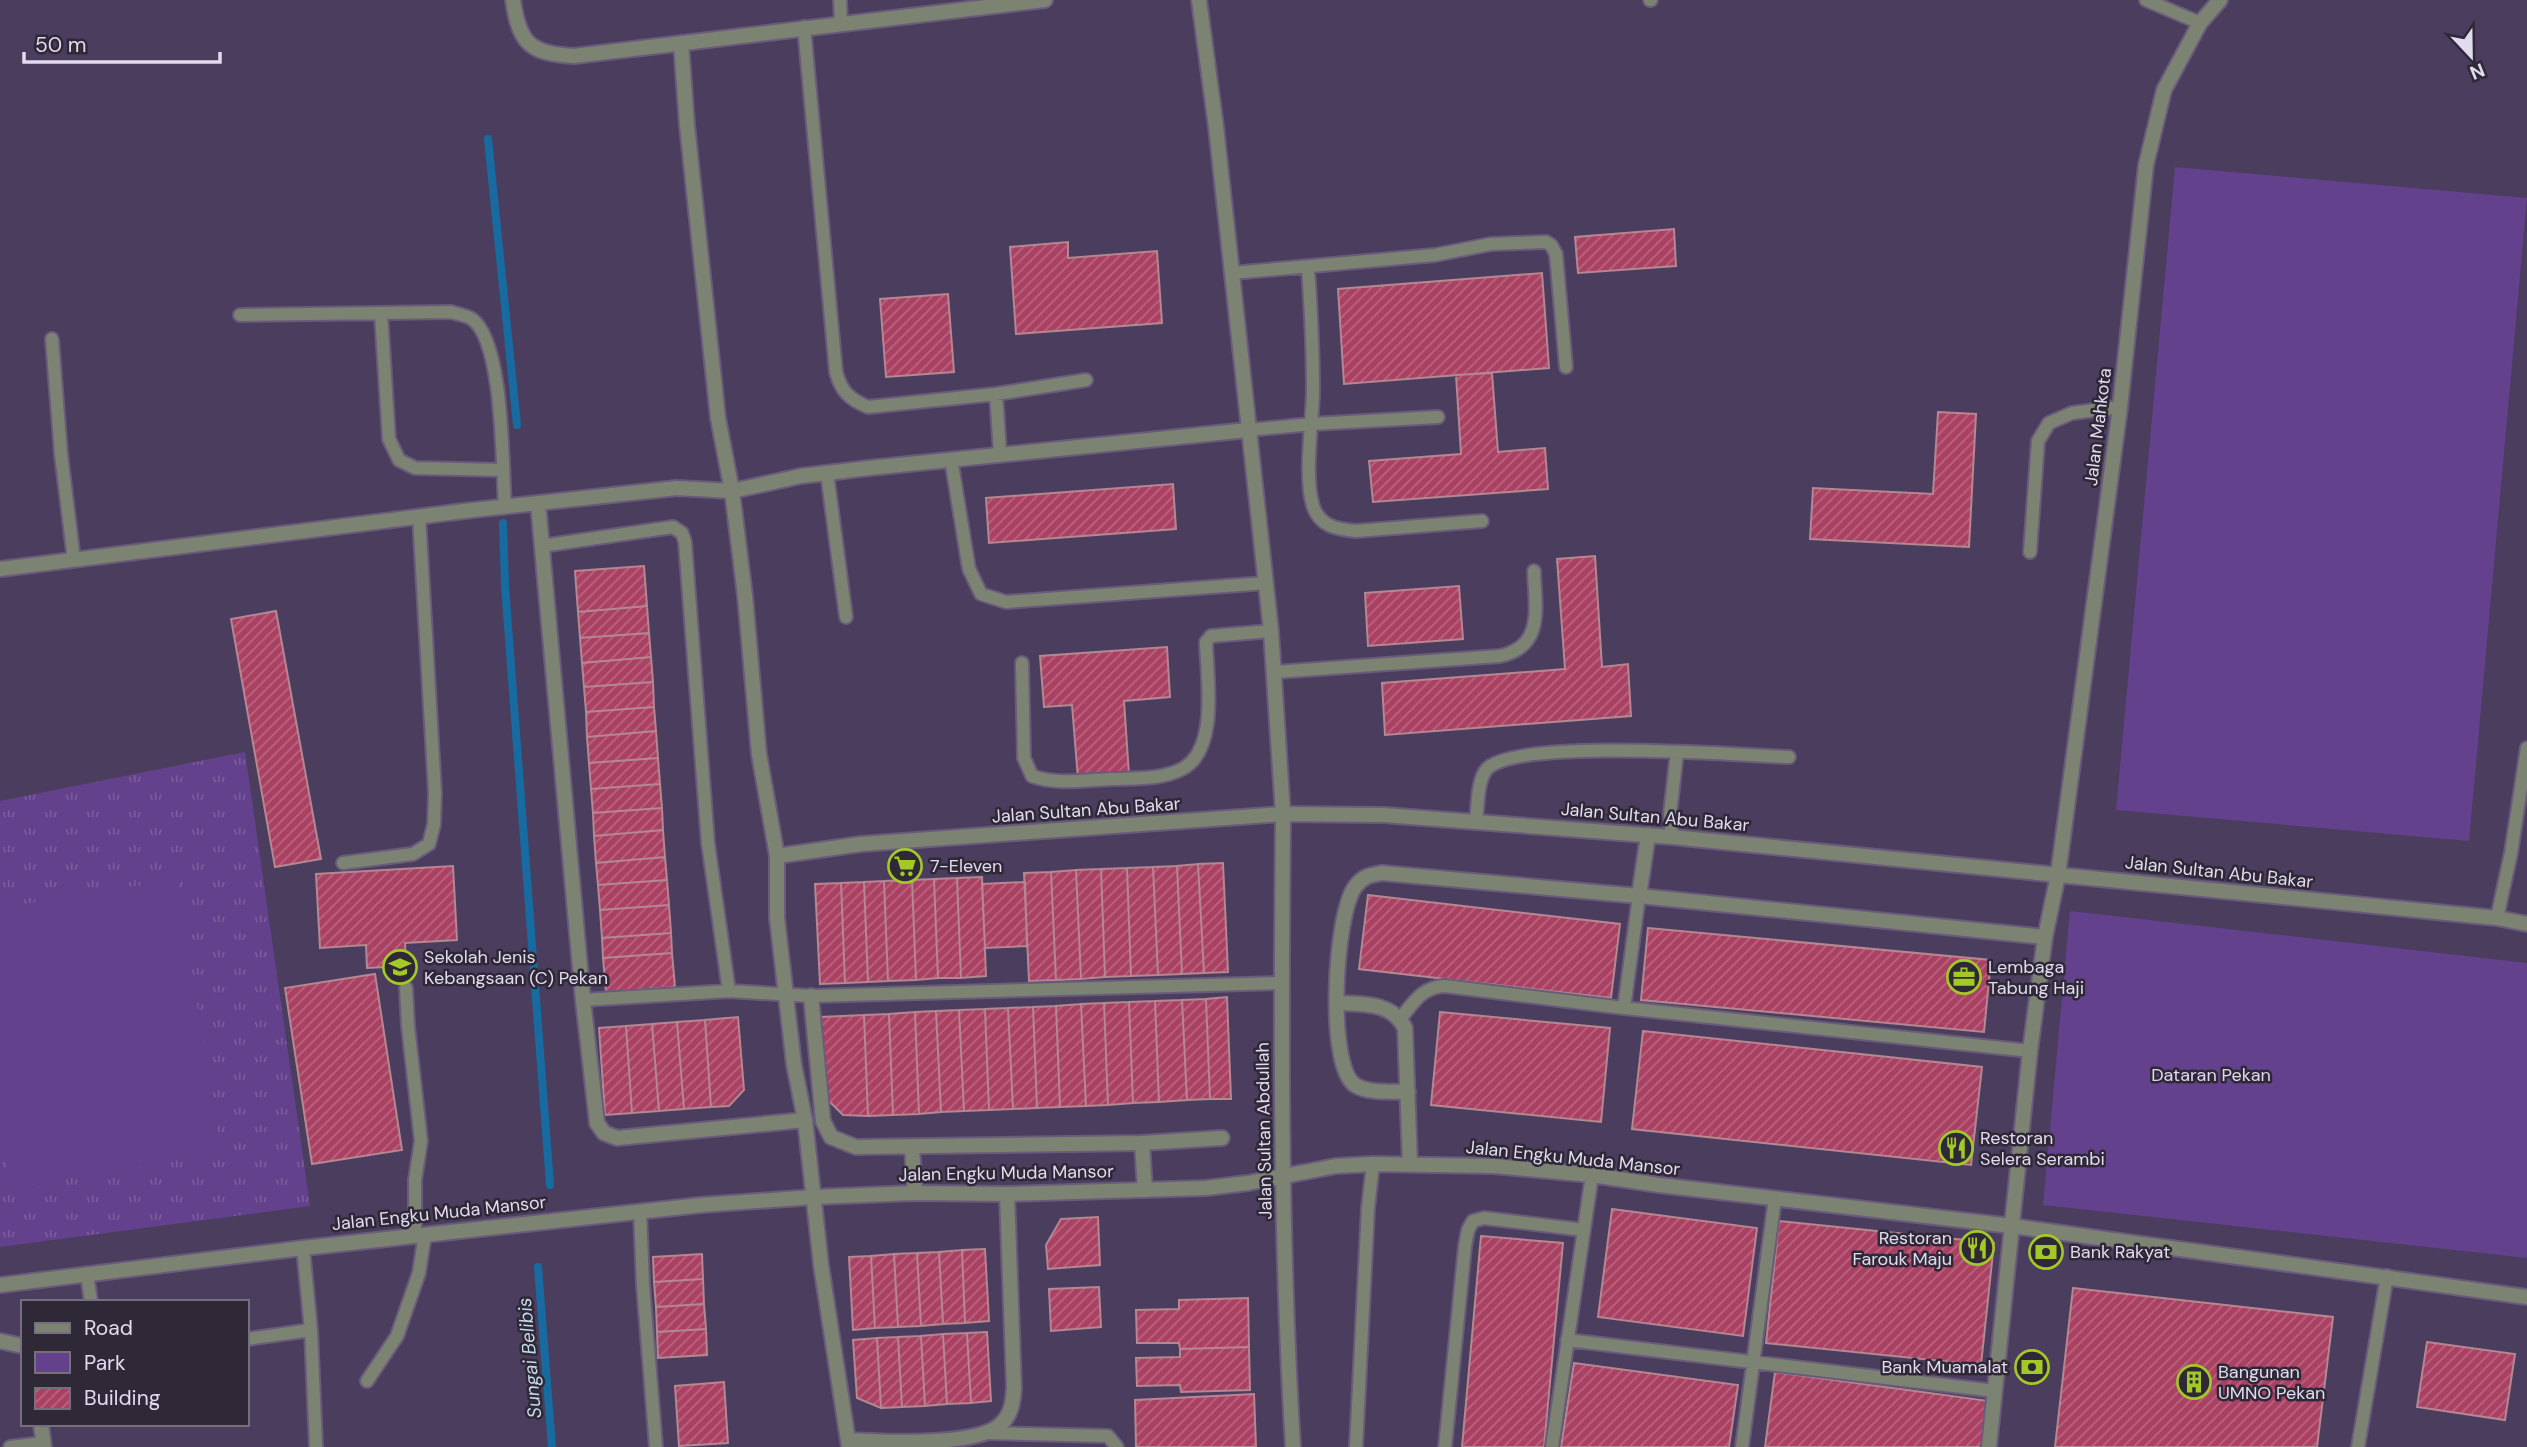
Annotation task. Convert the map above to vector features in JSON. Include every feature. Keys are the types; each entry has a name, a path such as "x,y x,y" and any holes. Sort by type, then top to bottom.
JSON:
{"street":[{"path":"513,0 520,28 531,47 550,55 574,56 1045,0"},
{"name":"Jalan Sultan Abdullah","path":"1199,0 1209,69 1275,673 1283,814 1283,1175 1287,1343 1293,1447"},
{"name":"Jalan Mahkota","path":"1989,1447 2030,1051 2045,937 2058,875 2120,407 2146,165 2164,90 2200,23 2220,0"},
{"path":"681,43 718,418 732,491 759,754 777,856 776,918 794,1065 805,1120 821,1265 848,1444 970,1438 988,1433 1002,1424 1012,1407 1014,1388 1007,1195"},
{"path":"0,569 419,516 677,488 732,491 801,476 1000,453 1248,430"},
{"path":"538,503 583,1000 597,1123 604,1133 617,1138 805,1120"},
{"name":"Jalan Sultan Abu Bakar","path":"777,856 861,844 1283,814 1360,814 1672,837 2497,918 2527,924"},
{"path":"1639,895 1648,835"},
{"path":"1408,1092 1367,1090 1354,1084 1345,1074 1340,1057 1337,958 1344,914 1353,888 1364,876 1382,873 1639,895 2045,937"},
{"path":"811,996 823,1121 831,1137 856,1147 1142,1143 1222,1138"},
{"path":"1338,1003 1388,1009 1401,1019 1405,1028 1410,1164"},
{"path":"1142,1143 1145,1190"},
{"path":"912,1147 915,1193"},
{"name":"Jalan Engku Muda Mansor","path":"0,1285 420,1234 640,1211 814,1197 915,1193 1007,1195 1206,1188 1336,1167 1410,1164 1494,1166 1592,1175 2012,1226 2527,1297"},
{"path":"0,1341 21,1346"},
{"path":"41,1426 44,1445"}],"lane":[{"path":"840,0 841,23"},
{"path":"2146,0 2200,23"},
{"path":"804,27 836,372 840,388 852,401 868,407 996,394 1086,380"},
{"path":"1232,273 1435,255 1491,244 1546,242 1556,254 1566,367"},
{"path":"1308,268 1313,338 1309,454 1313,507 1324,524 1336,529 1356,531 1482,521"},
{"path":"240,315 451,312 472,319 488,342 497,384 505,507"},
{"path":"381,313 389,439 400,460 415,468 503,470"},
{"path":"52,339 61,454 74,560"},
{"path":"996,394 1000,453"},
{"path":"2030,552 2038,441 2049,423 2072,413 2120,407"},
{"path":"1248,430 1438,417"},
{"path":"951,459 969,569 981,594 1006,602 1266,583"},
{"path":"827,473 846,617"},
{"path":"343,863 412,854 429,844 434,824 435,793 419,516"},
{"path":"541,546 673,527 682,533 685,542 708,844 729,991"},
{"path":"1275,673 1500,656 1515,652 1525,645 1533,632 1534,571"},
{"path":"1022,663 1024,758 1032,775 1049,782 1158,776 1183,769 1198,753 1208,731 1206,642 1212,636 1271,631"},
{"path":"2497,918 2527,748"},
{"path":"1476,821 1485,771 1495,762 1518,757 1591,750 1788,757"},
{"path":"1672,837 1670,814 1677,752"},
{"path":"1624,1008 1639,895"},
{"path":"583,1000 729,991 811,996 1281,983"},
{"path":"1401,1019 1422,992 1432,987 1445,986 2030,1051"},
{"path":"367,1381 397,1336 419,1273 420,1234 415,1180 421,1141 406,988"},
{"path":"1356,1447 1368,1208 1373,1164"},
{"path":"1552,1447 1592,1175"},
{"path":"1742,1447 1775,1198"},
{"path":"640,1211 656,1447"},
{"path":"1445,1447 1465,1246 1473,1221 1484,1218 1584,1230"},
{"path":"303,1248 311,1330 316,1447"},
{"path":"87,1274 91,1300"},
{"path":"2358,1447 2387,1276"},
{"path":"248,1339 311,1330"},
{"path":"1567,1340 1995,1391"},
{"path":"988,1433 1108,1436 1117,1447"},
{"path":"10,1447 44,1445"}],"green space":[{"path":"2175,167 2527,198 2469,841 2116,810"},
{"path":"245,752 310,1206 0,1247 0,801"},
{"path":"177,879 221,1153 11,1188 0,1121 0,908"},
{"name":"Dataran Pekan","path":"2070,911 2527,963 2527,1258 2043,1205"}],"building":[{"path":"1674,229 1676,266 1578,273 1575,237"},
{"path":"1068,242 1068,258 1157,251 1162,323 1016,334 1010,247"},
{"path":"1542,273 1549,368 1344,384 1338,289"},
{"path":"948,294 954,372 886,377 880,299"},
{"path":"1492,373 1498,452 1545,448 1548,489 1373,502 1369,461 1461,454 1456,375"},
{"path":"1938,412 1976,414 1969,547 1810,539 1813,488 1933,494"},
{"path":"1173,484 1176,529 989,543 986,498"},
{"path":"1595,556 1602,667 1628,664 1631,716 1385,735 1382,683 1565,669 1557,559"},
{"path":"644,566 647,606 578,612 575,571"},
{"path":"1459,586 1463,639 1368,646 1365,593"},
{"path":"647,606 649,633 580,638 578,612"},
{"path":"276,611 321,859 275,867 231,619"},
{"path":"649,633 651,657 582,663 580,638"},
{"path":"1167,647 1170,697 1124,701 1129,775 1078,779 1072,705 1044,707 1040,656"},
{"path":"651,657 653,682 584,687 582,663"},
{"path":"653,682 654,707 586,712 584,687"},
{"path":"654,707 656,731 587,737 586,712"},
{"path":"656,731 658,758 589,763 587,737"},
{"path":"658,758 660,784 591,789 589,763"},
{"path":"660,784 662,808 593,813 591,789"},
{"path":"662,808 663,830 594,836 593,813"},
{"path":"663,830 665,857 596,863 594,836"},
{"path":"665,857 667,880 598,885 596,863"},
{"path":"1223,863 1228,972 1204,973 1198,864"},
{"path":"1198,864 1204,973 1182,974 1177,866"},
{"path":"453,866 457,940 405,943 406,966 367,968 366,945 320,948 316,874"},
{"path":"1177,866 1182,974 1158,975 1153,867"},
{"path":"1153,867 1158,975 1131,976 1127,868"},
{"path":"1127,868 1131,976 1105,977 1101,869"},
{"path":"1101,869 1105,977 1081,979 1076,870"},
{"path":"1076,870 1081,979 1056,980 1051,872"},
{"path":"1051,872 1056,980 1029,981 1024,873"},
{"path":"982,877 986,976 961,978 957,878"},
{"path":"957,878 961,978 938,978 934,879"},
{"path":"934,879 938,978 916,980 912,880"},
{"path":"667,880 669,905 600,910 598,885"},
{"path":"912,880 916,980 888,981 884,881"},
{"path":"884,881 888,981 868,982 864,882"},
{"path":"864,882 868,982 845,983 841,883"},
{"path":"1025,882 1027,946 985,948 982,884"},
{"path":"841,883 845,983 820,984 815,884"},
{"path":"1368,895 1620,924 1611,998 1359,969"},
{"path":"669,905 671,933 602,938 600,910"},
{"path":"1648,928 1991,960 1984,1032 1641,1000"},
{"path":"671,933 672,953 603,958 602,938"},
{"path":"672,953 675,987 606,992 603,958"},
{"path":"375,974 402,1150 312,1164 285,988"},
{"path":"1227,997 1231,1099 1210,1099 1206,999"},
{"path":"1206,999 1210,1099 1187,1100 1182,1000"},
{"path":"1182,1000 1187,1100 1159,1102 1155,1001"},
{"path":"1155,1001 1159,1102 1133,1103 1129,1002"},
{"path":"1129,1002 1133,1103 1108,1105 1104,1003"},
{"path":"1104,1003 1108,1105 1086,1106 1081,1004"},
{"path":"1081,1004 1086,1106 1060,1107 1056,1006"},
{"path":"1056,1006 1060,1107 1037,1108 1033,1007"},
{"path":"1033,1007 1037,1108 1013,1109 1008,1008"},
{"path":"1008,1008 1013,1109 989,1110 985,1009"},
{"path":"985,1009 989,1110 964,1111 959,1010"},
{"path":"959,1010 964,1111 941,1112 936,1011"},
{"path":"936,1011 941,1112 919,1114 915,1012"},
{"path":"915,1012 919,1114 893,1115 889,1014"},
{"path":"1440,1012 1610,1028 1601,1122 1431,1105"},
{"path":"889,1014 893,1115 868,1116 864,1015"},
{"path":"864,1015 868,1116 843,1115 825,1097 821,1017"},
{"path":"738,1017 744,1090 729,1106 711,1107 705,1020"},
{"path":"705,1020 711,1107 684,1109 677,1022"},
{"path":"677,1022 684,1109 659,1111 652,1024"},
{"path":"652,1024 659,1111 632,1113 626,1026"},
{"path":"626,1026 632,1113 605,1115 599,1028"},
{"path":"1643,1031 1982,1067 1971,1165 1632,1129"},
{"path":"1612,1209 1757,1228 1743,1336 1598,1317"},
{"path":"1098,1217 1100,1265 1048,1269 1046,1245 1061,1219"},
{"path":"1779,1221 1994,1243 1981,1365 1766,1343"},
{"path":"1481,1236 1563,1243 1544,1447 1462,1447"},
{"path":"985,1249 989,1321 965,1323 962,1250"},
{"path":"962,1250 965,1323 943,1324 939,1252"},
{"path":"939,1252 943,1324 921,1326 917,1253"},
{"path":"917,1253 921,1326 898,1327 894,1254"},
{"path":"702,1254 703,1279 654,1282 653,1257"},
{"path":"894,1254 898,1327 875,1328 871,1256"},
{"path":"871,1256 875,1328 853,1330 849,1257"},
{"path":"703,1279 704,1304 656,1307 654,1282"},
{"path":"1099,1287 1101,1327 1051,1331 1049,1289"},
{"name":"Bangunan UMNO Pekan","path":"2073,1288 2333,1317 2317,1447 2055,1447"},
{"path":"1248,1298 1249,1347 1180,1349 1179,1343 1137,1343 1136,1310 1179,1309 1179,1300"},
{"path":"704,1304 706,1329 657,1332 656,1307"},
{"path":"706,1329 707,1355 658,1358 657,1332"},
{"path":"987,1332 991,1401 971,1403 967,1333"},
{"path":"967,1333 971,1403 947,1404 943,1334"},
{"path":"943,1334 947,1404 925,1406 921,1336"},
{"path":"921,1336 925,1406 902,1407 898,1337"},
{"path":"898,1337 902,1407 881,1408 877,1338"},
{"path":"877,1338 881,1408 857,1398 853,1340"},
{"path":"2427,1342 2515,1354 2505,1420 2417,1407"},
{"path":"1249,1347 1250,1390 1181,1392 1180,1385 1137,1386 1136,1358 1180,1357 1180,1349"},
{"path":"1574,1363 1738,1385 1729,1447 1561,1447"},
{"path":"1775,1372 1989,1401 1982,1447 1765,1447"},
{"path":"724,1382 728,1443 679,1446 675,1386"},
{"path":"1254,1394 1256,1447 1136,1447 1135,1400"}],"waterway":[{"path":"488,139 517,425"},
{"path":"503,523 505,586 550,1185"},
{"name":"Sungai Belibis","path":"538,1267 552,1447"}],"place":[{"name":"7-Eleven","path":"905,866"},
{"name":"Sekolah Jenis Kebangsaan (C) Pekan","path":"400,967"},
{"name":"Lembaga Tabung Haji","path":"1964,977"},
{"name":"Restoran Selera Serambi","path":"1956,1148"},
{"name":"Restoran Farouk Maju","path":"1977,1248"},
{"name":"Bank Rakyat","path":"2046,1252"},
{"name":"Bank Muamalat","path":"2032,1367"},
{"name":"Bangunan UMNO Pekan","path":"2194,1382"}]}
